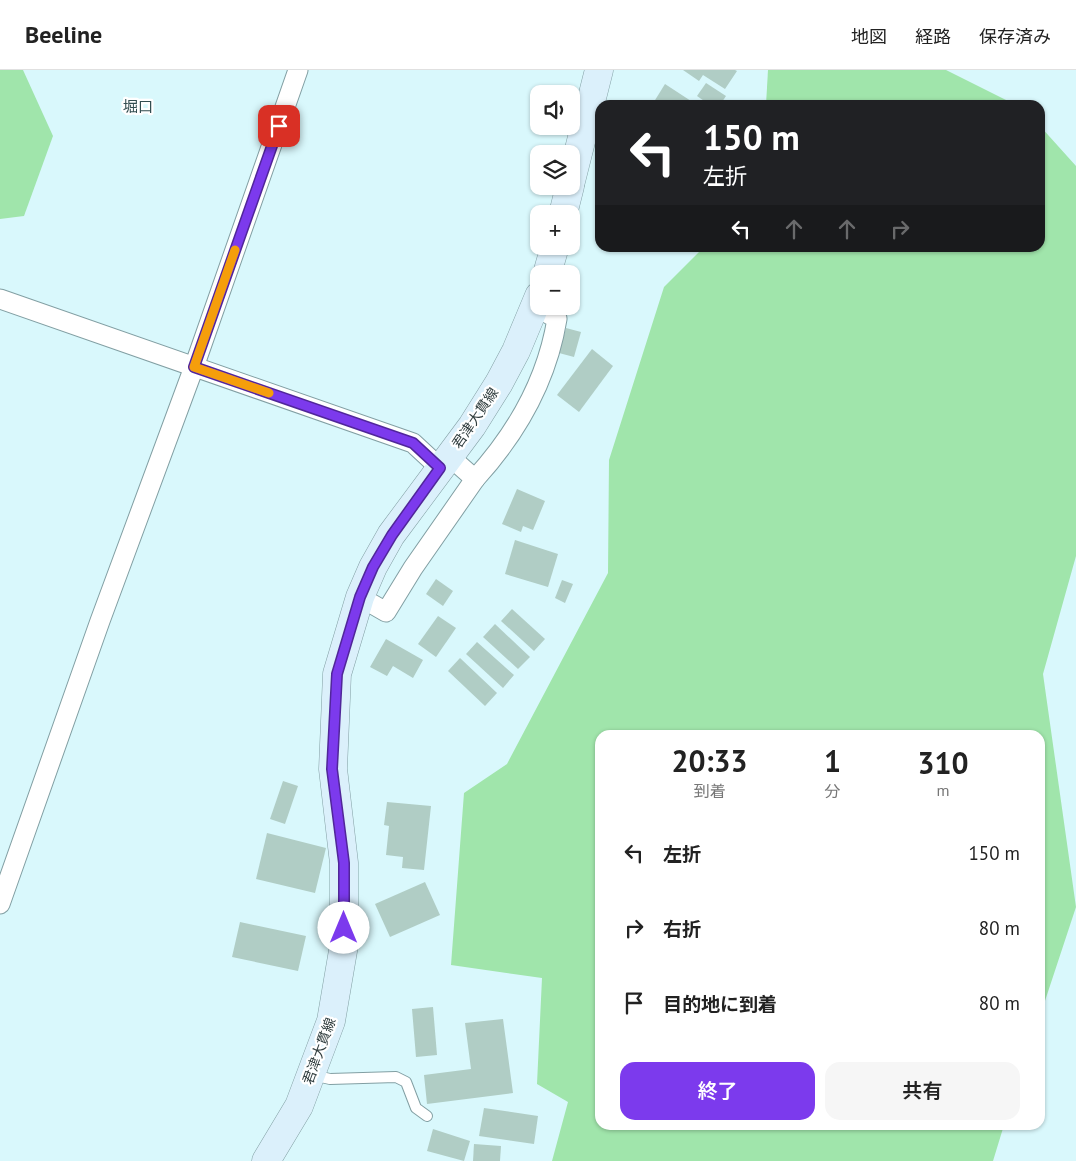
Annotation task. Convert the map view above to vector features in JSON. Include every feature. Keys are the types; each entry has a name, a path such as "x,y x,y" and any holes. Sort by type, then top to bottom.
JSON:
{"main road":[{"path":"580,145 599,70"},
{"name":"君津大貫線","path":"266,1161 299,1106 331,1021 344,944 344,863 332,769 337,674 360,597 373,567 392,535 472,426 499,383 516,351 531,315"}],"street":[{"path":"0,904 100,621 194,367 298,70"},
{"path":"0,299 413,443 475,479"},
{"path":"360,597 386,612 412,568 475,479 512,432 534,393 548,359 557,319 553,315"}],"lane":[{"path":"311,1075 330,1079 396,1077 406,1082 416,1108 427,1116"}],"green space":[{"path":"0,70 23,70 53,136 24,216 0,219"},
{"path":"768,70 946,70 1006,100 766,100"},
{"path":"1045,132 1076,166 1076,556 1043,674 1076,907 1045,1001 1045,730 595,730 595,1130 1002,1130 993,1161 552,1161 568,1102 537,1084 542,978 451,965 464,793 507,764 608,573 609,460 664,287 699,252 1045,252"}],"building":[{"path":"683,70 737,71 725,89 703,75 699,81"},
{"path":"706,83 726,96 723,100 703,100 697,96"},
{"path":"665,84 689,100 655,100"},
{"path":"566,328 581,332 574,357 559,353"},
{"path":"592,349 613,366 579,412 557,395"},
{"path":"517,489 545,501 533,530 523,526 521,532 502,524"},
{"path":"515,540 558,554 548,587 505,574"},
{"path":"436,579 453,591 443,606 426,594"},
{"path":"562,580 573,584 565,603 555,598"},
{"path":"512,609 545,639 534,651 501,621"},
{"path":"438,616 456,628 436,657 418,644"},
{"path":"495,624 530,657 518,669 483,637"},
{"path":"386,639 423,660 413,678 393,666 387,676 370,667"},
{"path":"477,642 514,675 503,688 466,654"},
{"path":"460,658 497,693 485,706 448,671"},
{"path":"283,781 298,786 285,824 270,819"},
{"path":"387,802 431,806 424,870 402,868 403,857 386,855 389,826 384,825"},
{"path":"267,833 326,848 315,893 256,879"},
{"path":"425,882 440,915 390,937 375,904"},
{"path":"240,922 306,936 298,971 232,957"},
{"path":"433,1007 437,1055 416,1057 412,1009"},
{"path":"503,1019 513,1093 427,1104 424,1075 471,1069 465,1023"},
{"path":"484,1108 538,1116 534,1144 479,1136"},
{"path":"433,1129 470,1141 464,1161 427,1151"},
{"path":"474,1144 501,1146 500,1161 473,1161"}],"slow traffic":[{"path":"235,250 194,367 269,393"}],"district":[{"name":"堀口","path":"138,106"}],"route":[{"path":"279,126 194,367 413,443 440,468 392,535 373,567 360,597 337,674 332,769 344,863 344,928"}]}
